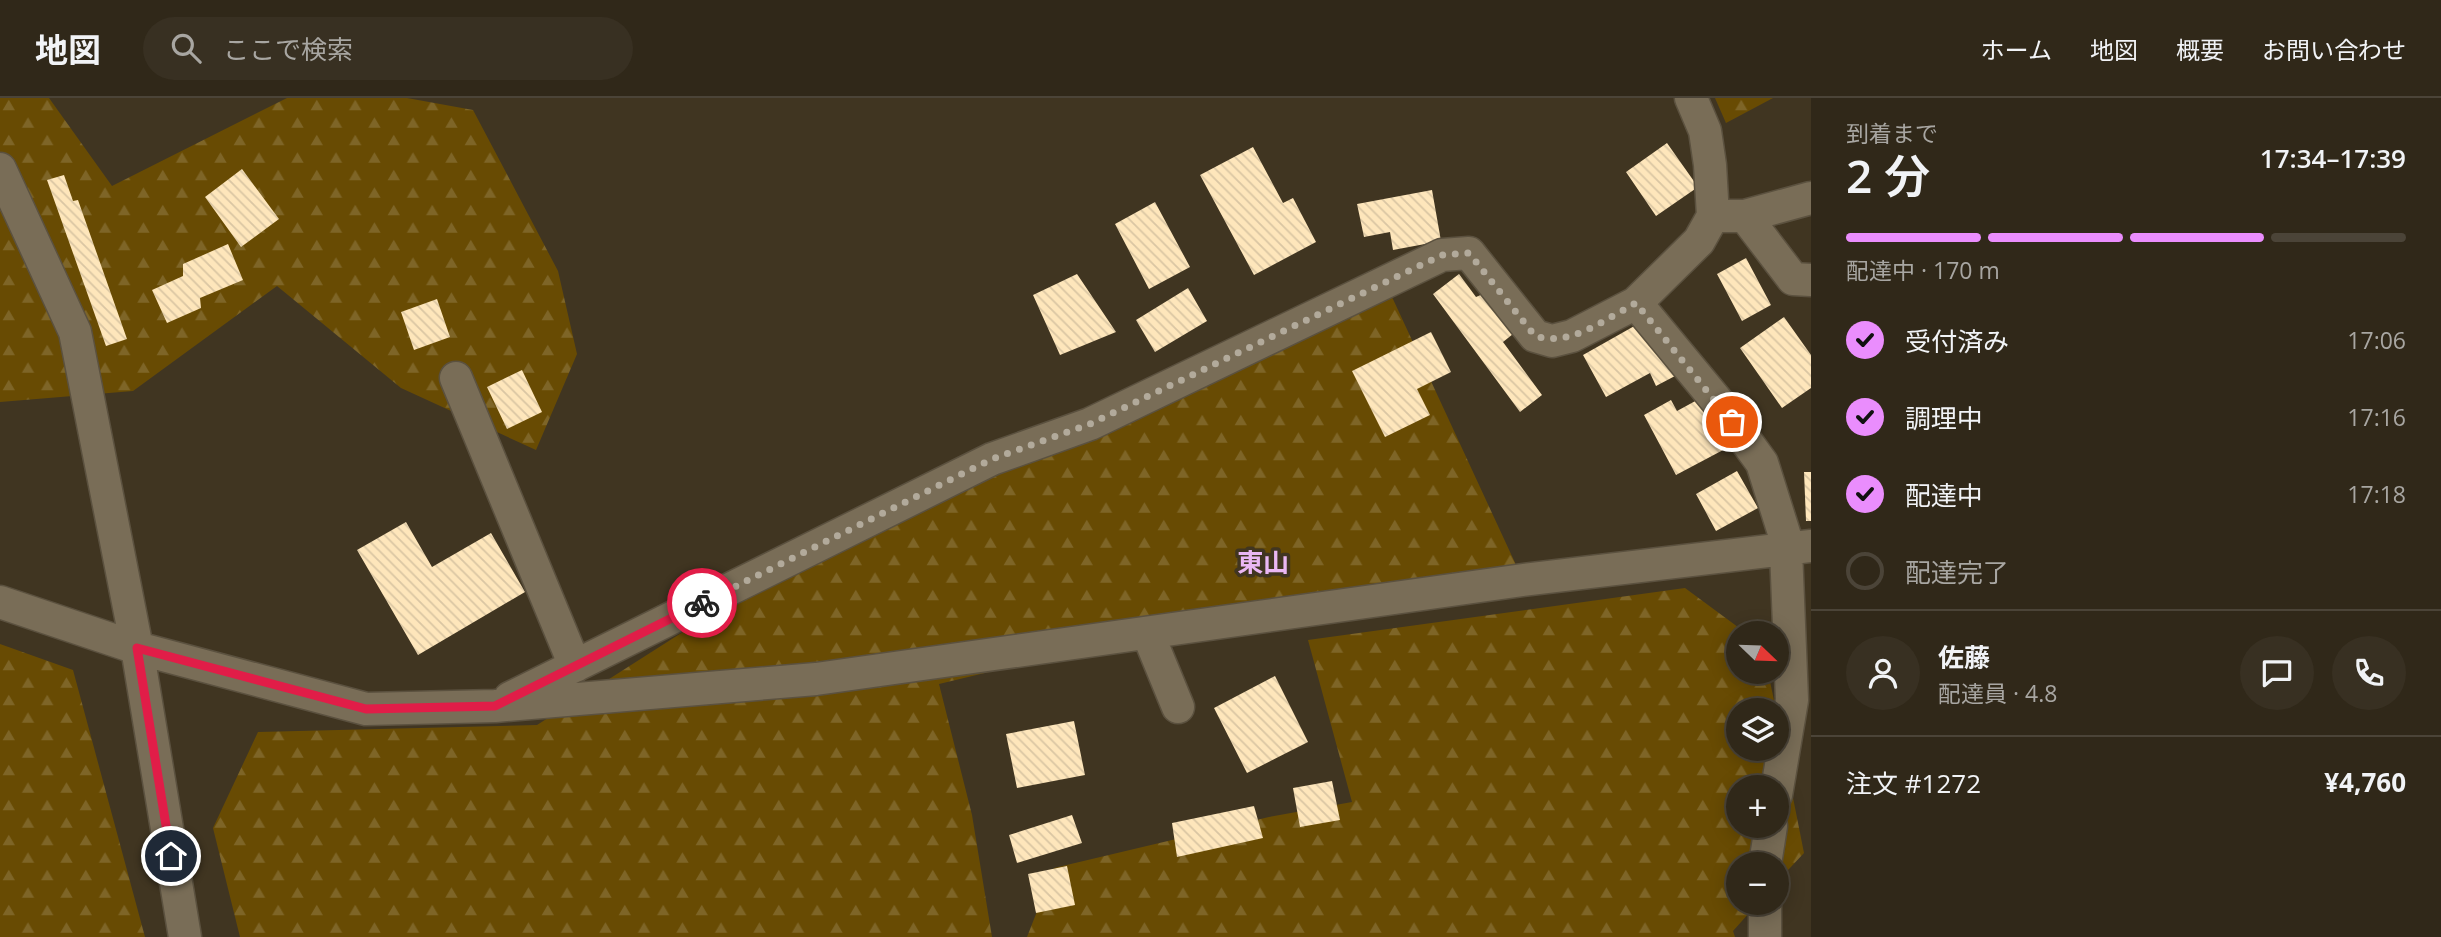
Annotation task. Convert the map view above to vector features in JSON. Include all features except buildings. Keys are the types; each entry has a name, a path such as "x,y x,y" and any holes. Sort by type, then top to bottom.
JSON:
{"street":[{"path":"495,706 992,459 1102,419 1442,255 1469,253 1535,336 1552,341 1572,336 1636,303 1699,241 1713,216 1705,131 1691,98"},
{"path":"0,169 75,331 137,648 185,937"},
{"path":"1713,216 1745,216 1811,198"},
{"path":"1745,216 1793,279 1811,280"},
{"path":"1636,303 1717,401 1762,463 1795,548 1792,700 1779,775"},
{"path":"456,377 575,666"},
{"path":"0,602 137,648 366,709 495,706 816,679 1523,580 1795,548"},
{"path":"1148,634 1178,707"},
{"path":"1765,915 1765,937"}],"green space":[{"path":"0,98 49,98 112,186 287,98 407,98 473,110 558,271 577,354 536,450 401,388 277,286 133,391 0,402"},
{"path":"1715,98 1773,98 1726,123"},
{"path":"1386,284 1523,580 1148,634 939,684 972,815 992,937 240,937 213,828 258,732 537,725 813,549"},
{"path":"1685,588 1730,621 1726,621 1726,684 1771,684 1773,698 1726,698 1726,761 1786,761 1789,775 1726,775 1726,838 1789,838 1789,777 1804,853 1789,869 1789,852 1726,852 1726,915 1747,915 1733,931 1735,937 1027,937 1054,868 1269,817 1352,802 1308,640"},
{"path":"0,644 73,670 145,937 0,937"}],"way so far":[{"path":"702,603 992,459 1090,424 1442,255 1469,253 1535,336 1552,341 1572,336 1636,303 1732,422"}],"district":[{"name":"東山","path":"1263,562"}],"route":[{"path":"171,856 137,648 366,709 495,706 702,603"}]}
